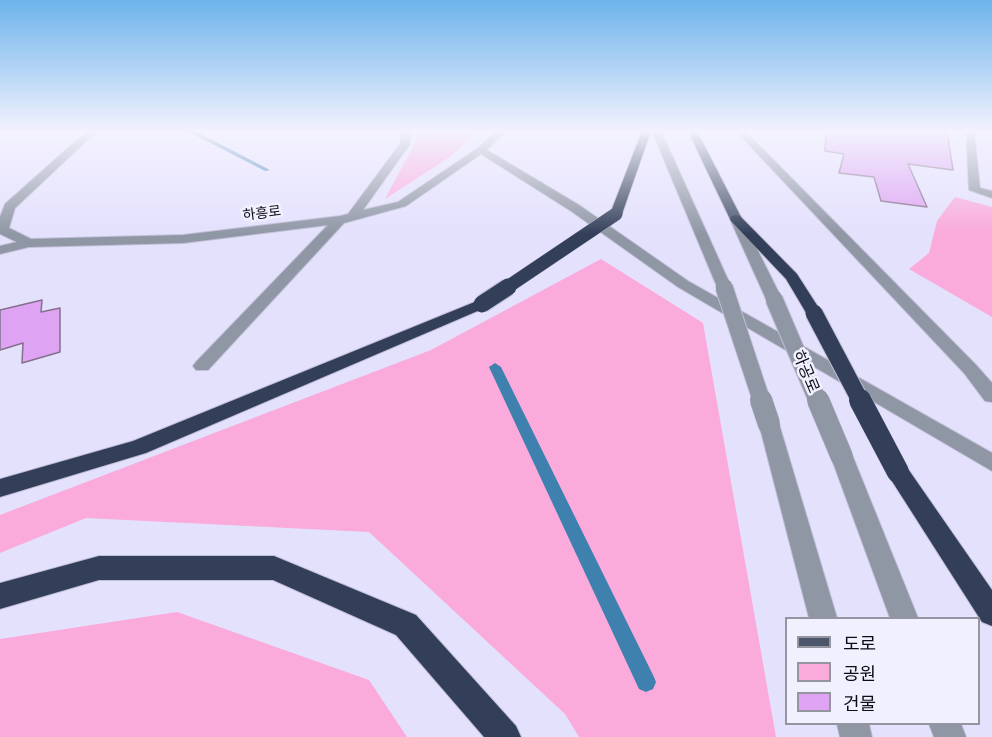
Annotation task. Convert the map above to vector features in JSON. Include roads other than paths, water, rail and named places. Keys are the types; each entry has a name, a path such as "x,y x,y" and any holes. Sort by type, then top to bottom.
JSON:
{"highway":[{"path":"0,488 139,447 482,304 616,214 634,165"},
{"path":"736,219 792,277 898,472 992,613"},
{"path":"0,596 99,568 274,568 406,625 505,737"}],"main road":[{"name":"하공로","path":"709,165 736,219"}],"street":[{"path":"29,243 1,230 9,207 55,165"},
{"path":"202,366 347,218 388,165"},
{"name":"하흥로","path":"0,250 29,243 183,239 347,218 402,204 458,165"},
{"path":"506,165 575,208 683,284 992,463"},
{"path":"671,165 722,282 769,424 823,617"},
{"path":"773,165 970,369 992,396"},
{"path":"972,165 975,190 992,195"},
{"name":"하공로","path":"736,219 774,299 842,457 904,617"}],"waterway":[{"path":"258,165 267,170"},
{"path":"495,367 646,682"}]}
